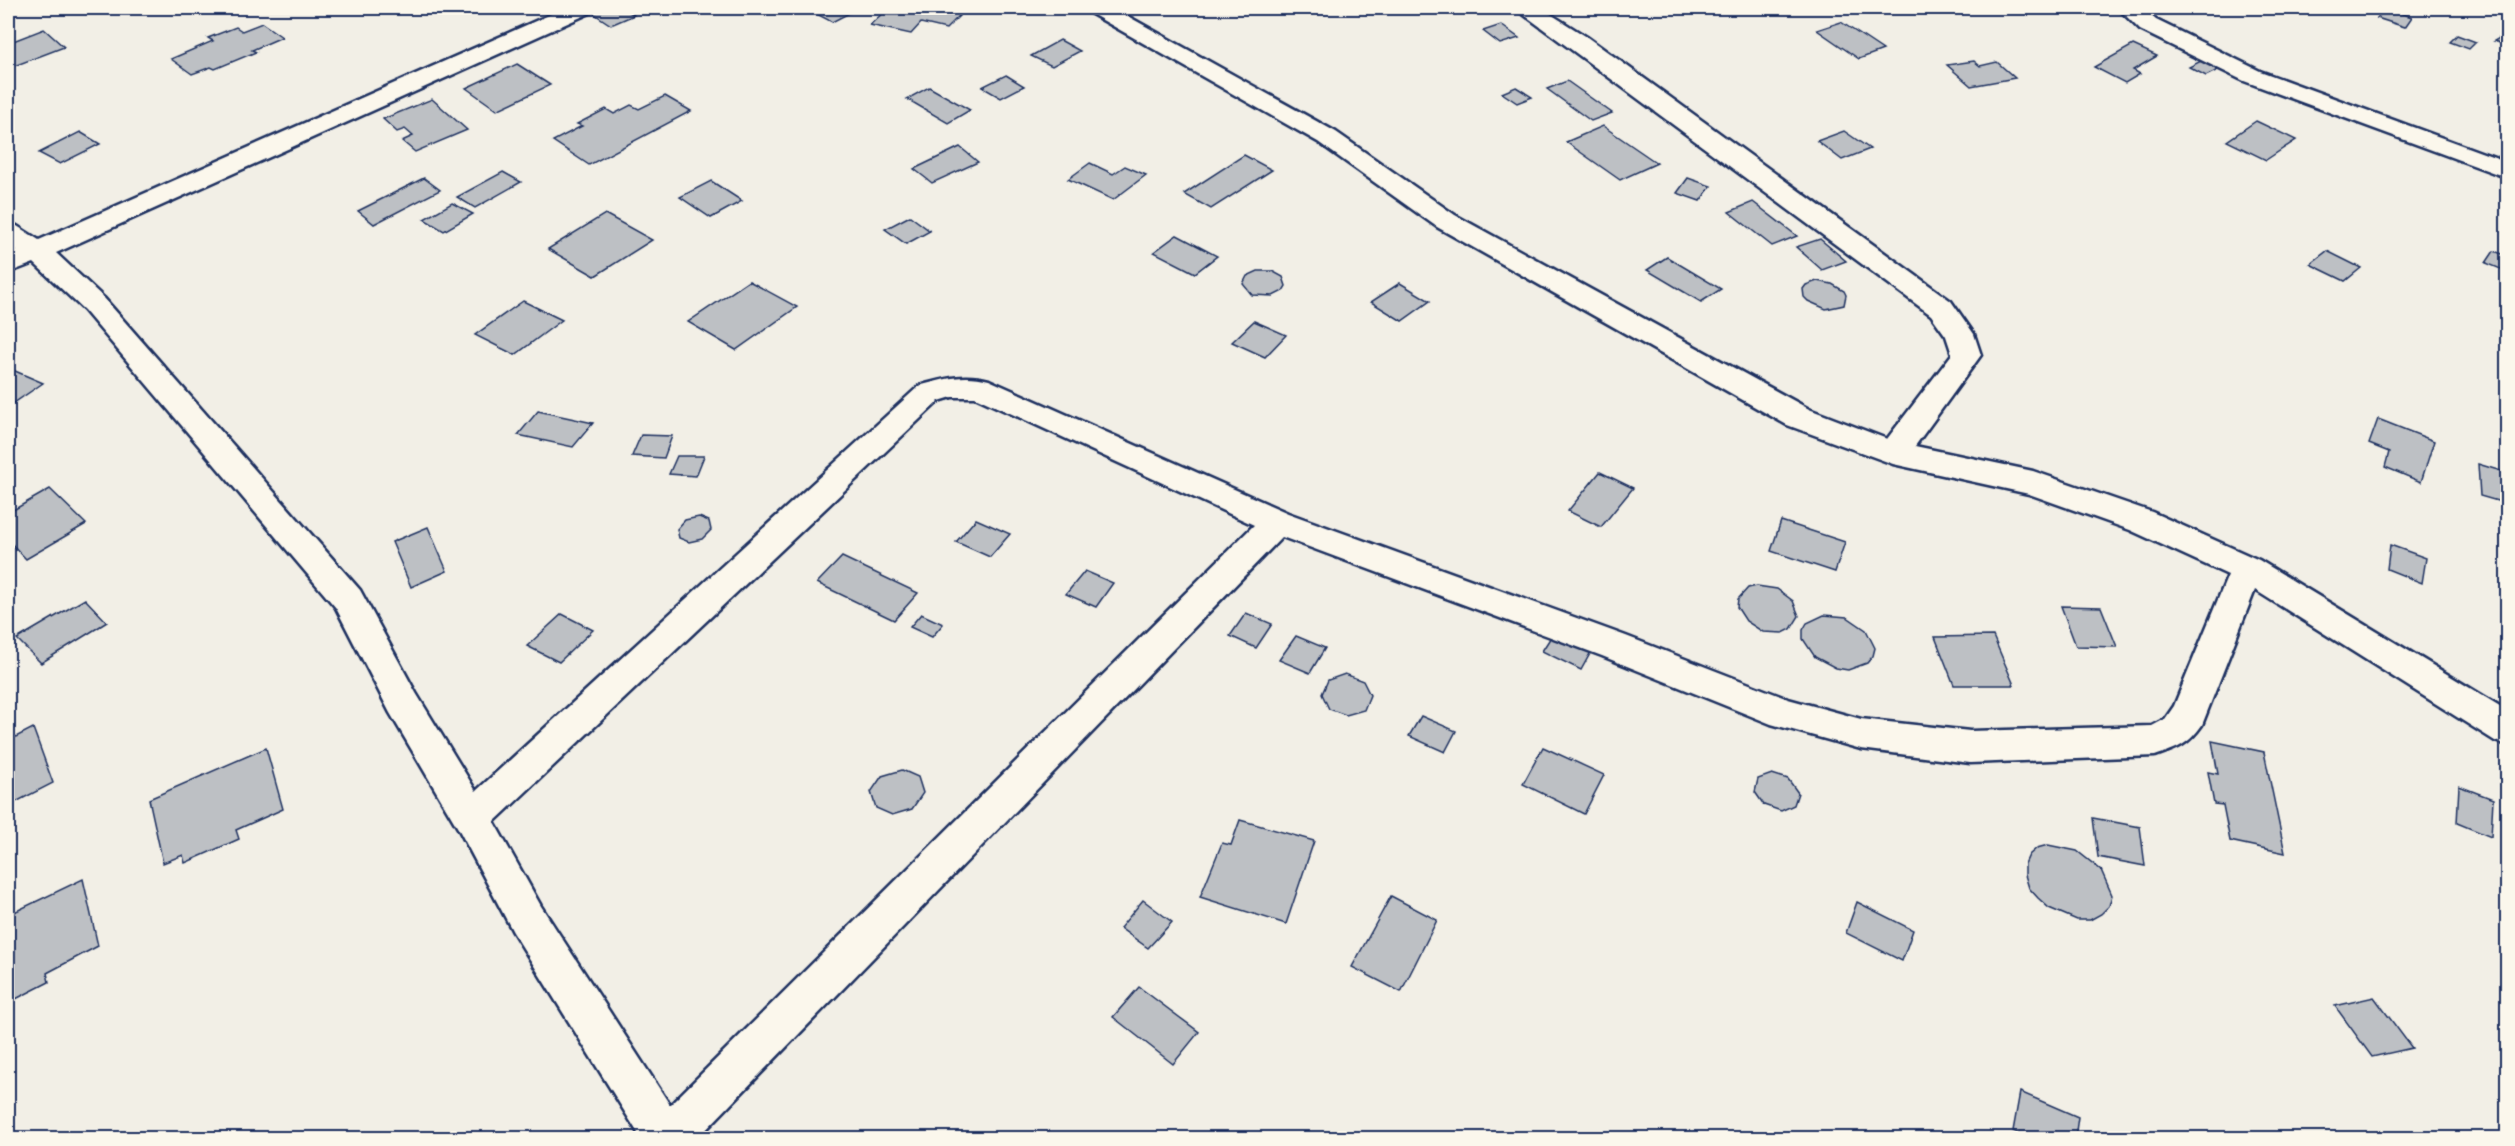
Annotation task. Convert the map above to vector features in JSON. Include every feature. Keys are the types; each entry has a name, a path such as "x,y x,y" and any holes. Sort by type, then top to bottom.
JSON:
{"street":[{"path":"23,257 260,149 582,8"},
{"path":"1098,8 1328,137 1456,227 1798,417 1893,453 2033,483 2141,521 2247,568 2508,730"},
{"path":"1526,8 1578,42 1941,308 1960,334 1967,355 1893,453"},
{"path":"2129,8 2148,25 2252,76 2508,171"},
{"path":"8,232 23,257 94,303 348,598 403,703 472,818 527,919 667,1138 1276,522"},
{"path":"472,818 929,393 952,387 978,387 1276,522 1614,646 1784,713 1861,734 1970,747 2155,741 2178,730 2190,714 2247,568"}],"building":[{"path":"607,8 623,8 634,15 611,25 593,13"},
{"path":"822,8 859,8 832,22 813,12"},
{"path":"888,8 948,8 964,11 946,29 921,23 911,34 870,25"},
{"path":"2385,8 2412,17 2405,27 2377,18"},
{"path":"1841,22 1883,50 1859,59 1817,30"},
{"path":"262,23 282,37 252,50 256,52 215,69 211,67 192,74 171,59 213,41 208,38 236,27 242,31"},
{"path":"1501,25 1519,38 1500,44 1483,31"},
{"path":"44,29 64,47 9,68 8,43"},
{"path":"2508,33 2508,46 2494,41"},
{"path":"2457,35 2476,42 2469,49 2450,42"},
{"path":"1060,40 1080,51 1052,66 1031,56"},
{"path":"2133,45 2157,56 2133,70 2140,74 2125,83 2094,67"},
{"path":"2203,60 2220,69 2206,76 2189,67"},
{"path":"1974,61 1980,66 1997,62 2015,78 1971,86 1947,65"},
{"path":"517,64 550,85 497,110 466,88"},
{"path":"1006,75 1024,86 1001,98 982,87"},
{"path":"1567,81 1612,113 1591,121 1547,89"},
{"path":"929,87 970,110 948,123 907,99"},
{"path":"1516,87 1532,97 1517,103 1502,93"},
{"path":"665,96 691,111 589,165 553,141 582,126 577,124 606,109 614,114 631,105 639,109"},
{"path":"432,99 467,130 415,152 402,141 413,136 405,129 397,132 383,119"},
{"path":"2256,121 2296,140 2266,160 2227,141"},
{"path":"1603,126 1657,163 1620,180 1566,142"},
{"path":"1844,131 1870,149 1842,160 1817,141"},
{"path":"80,132 100,144 60,164 39,153"},
{"path":"960,147 978,162 932,183 914,169"},
{"path":"1244,155 1272,170 1211,209 1184,194"},
{"path":"1090,163 1113,174 1125,166 1146,175 1113,200 1068,179"},
{"path":"503,172 521,182 475,208 457,197"},
{"path":"424,178 440,190 374,224 358,211"},
{"path":"1688,178 1711,186 1700,201 1677,193"},
{"path":"711,181 742,201 711,218 680,197"},
{"path":"1753,202 1797,236 1772,246 1729,212"},
{"path":"452,203 473,214 444,231 424,219"},
{"path":"605,214 652,240 595,276 548,249"},
{"path":"910,216 930,231 906,244 885,229"},
{"path":"1177,235 1217,256 1195,273 1154,252"},
{"path":"1820,239 1846,261 1822,270 1796,247"},
{"path":"2327,251 2361,268 2345,281 2310,264"},
{"path":"2494,251 2508,256 2508,272 2486,263"},
{"path":"1667,257 1721,289 1701,302 1647,270"},
{"path":"1258,271 1272,271 1283,277 1286,286 1283,291 1273,296 1252,295 1243,284 1247,276"},
{"path":"749,281 797,307 736,350 688,322"},
{"path":"1817,281 1832,284 1844,291 1846,295 1844,305 1826,309 1808,301 1804,297 1803,289 1806,285"},
{"path":"1400,283 1430,301 1402,321 1371,302"},
{"path":"523,301 562,320 515,355 475,335"},
{"path":"1254,321 1286,335 1265,357 1232,342"},
{"path":"8,368 43,383 8,407"},
{"path":"538,411 593,423 573,447 518,435"},
{"path":"2378,419 2434,441 2421,482 2385,467 2389,452 2369,444"},
{"path":"641,435 672,436 664,458 632,456"},
{"path":"677,456 704,456 696,476 669,474"},
{"path":"2478,464 2508,473 2508,504 2480,496"},
{"path":"1600,472 1633,488 1601,527 1568,511"},
{"path":"50,489 86,524 26,559 8,540 8,513"},
{"path":"699,517 709,521 711,530 702,539 689,542 679,538 677,529 685,520"},
{"path":"976,519 1010,534 990,557 956,542"},
{"path":"1781,521 1845,542 1835,572 1771,551"},
{"path":"428,527 447,571 411,587 392,542"},
{"path":"2390,545 2426,558 2422,583 2387,569"},
{"path":"842,557 918,593 894,620 817,583"},
{"path":"1085,571 1113,583 1096,607 1066,594"},
{"path":"1757,586 1777,589 1793,601 1799,616 1791,629 1783,633 1763,632 1746,621 1737,607 1738,599 1748,588"},
{"path":"85,599 107,622 41,663 17,639"},
{"path":"2061,606 2101,607 2117,647 2076,646"},
{"path":"1246,613 1272,624 1256,648 1230,636"},
{"path":"562,614 593,630 559,662 527,646"},
{"path":"921,614 943,624 932,637 910,627"},
{"path":"1824,615 1847,617 1866,630 1875,648 1873,656 1867,663 1848,670 1836,668 1815,657 1803,639 1803,630 1807,623"},
{"path":"1554,632 1592,650 1581,670 1542,651"},
{"path":"1296,636 1325,648 1310,673 1279,660"},
{"path":"1993,636 2014,685 1954,685 1935,637"},
{"path":"1345,674 1363,681 1370,695 1364,710 1346,715 1329,709 1322,694 1328,680"},
{"path":"1421,716 1456,731 1445,752 1409,736"},
{"path":"33,728 53,783 8,806 8,741"},
{"path":"2212,741 2264,752 2285,853 2230,841 2223,805 2214,804 2208,772 2218,774"},
{"path":"1543,747 1604,775 1584,814 1523,784"},
{"path":"266,748 283,809 236,830 239,839 185,863 183,855 163,863 149,799"},
{"path":"902,770 918,777 923,793 912,809 892,815 876,808 871,792 882,776"},
{"path":"1772,774 1788,779 1798,793 1794,805 1781,811 1764,805 1755,792 1758,779"},
{"path":"2459,786 2493,799 2491,837 2457,823"},
{"path":"2093,818 2140,827 2145,866 2098,857"},
{"path":"1240,820 1314,841 1286,924 1200,897 1222,843 1231,845"},
{"path":"2048,845 2077,851 2101,870 2112,895 2109,906 2101,914 2090,920 2077,920 2049,908 2029,888 2025,875 2025,864 2029,855 2037,848"},
{"path":"83,879 98,946 47,973 49,982 8,1003 8,915"},
{"path":"1391,896 1437,920 1401,992 1352,967"},
{"path":"1143,900 1172,922 1148,948 1120,928"},
{"path":"1857,902 1913,930 1902,961 1846,933"},
{"path":"1139,987 1199,1032 1173,1064 1113,1017"},
{"path":"2374,997 2412,1048 2372,1057 2335,1006"},
{"path":"2020,1092 2078,1117 2075,1138 2031,1138 2013,1131"}]}
